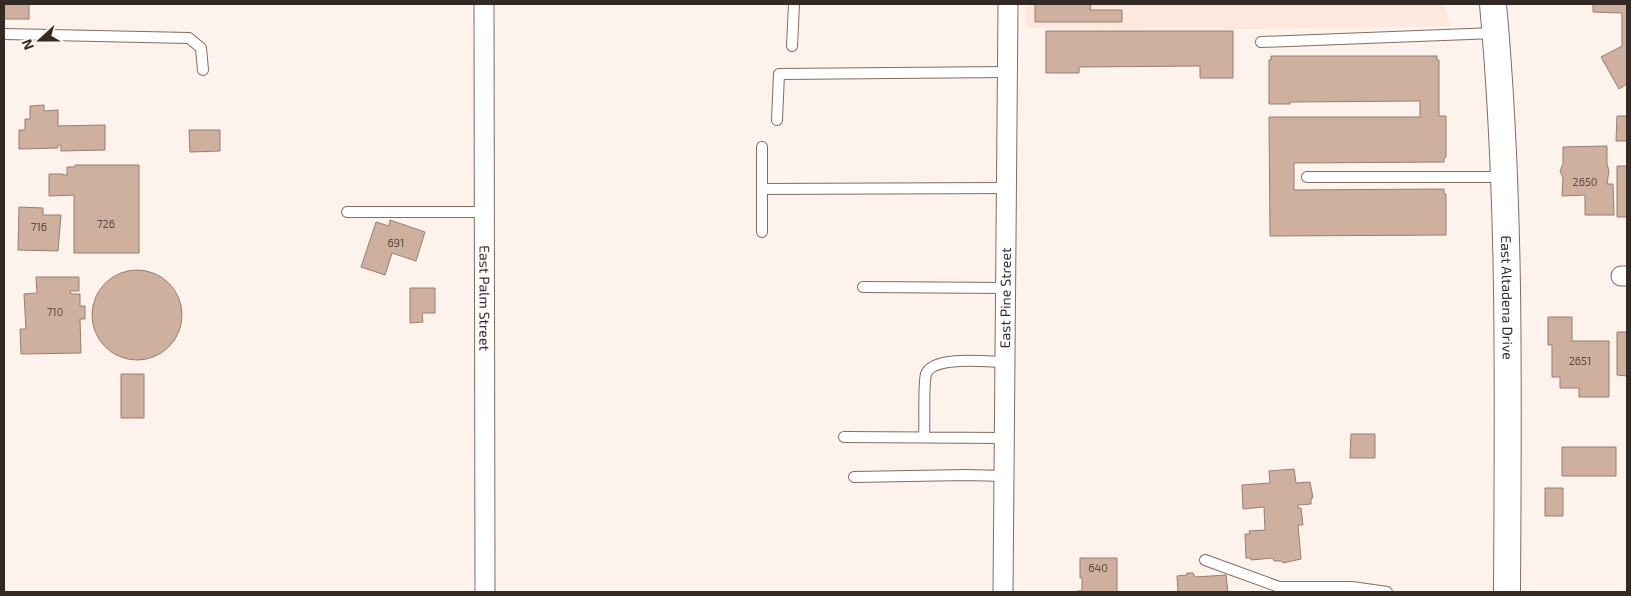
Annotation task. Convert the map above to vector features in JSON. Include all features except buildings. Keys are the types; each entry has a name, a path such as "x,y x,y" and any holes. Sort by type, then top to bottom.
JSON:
{"main road":[{"name":"East Altadena Drive","path":"1493,4 1501,91 1504,177 1508,352 1507,592"}],"street":[{"name":"East Palm Street","path":"484,4 485,592"},
{"name":"East Pine Street","path":"1003,592 1008,4"}],"lane":[{"path":"792,46 794,4"},
{"path":"4,34 189,38 200,48 203,70"},
{"path":"1261,42 1496,34"},
{"path":"777,120 779,74 1007,72"},
{"path":"762,147 762,232"},
{"path":"1307,177 1504,177"},
{"path":"762,189 1006,188"},
{"path":"347,212 484,212"},
{"path":"863,287 1005,288"},
{"path":"924,438 926,375 929,370 938,364 950,362 1005,362"},
{"path":"844,437 1004,438"},
{"path":"854,477 1004,476"},
{"path":"1205,560 1279,587 1352,587 1387,592"}],"shaded area":[{"path":"1026,4 1445,4 1450,26 1253,29 1026,28"}]}
